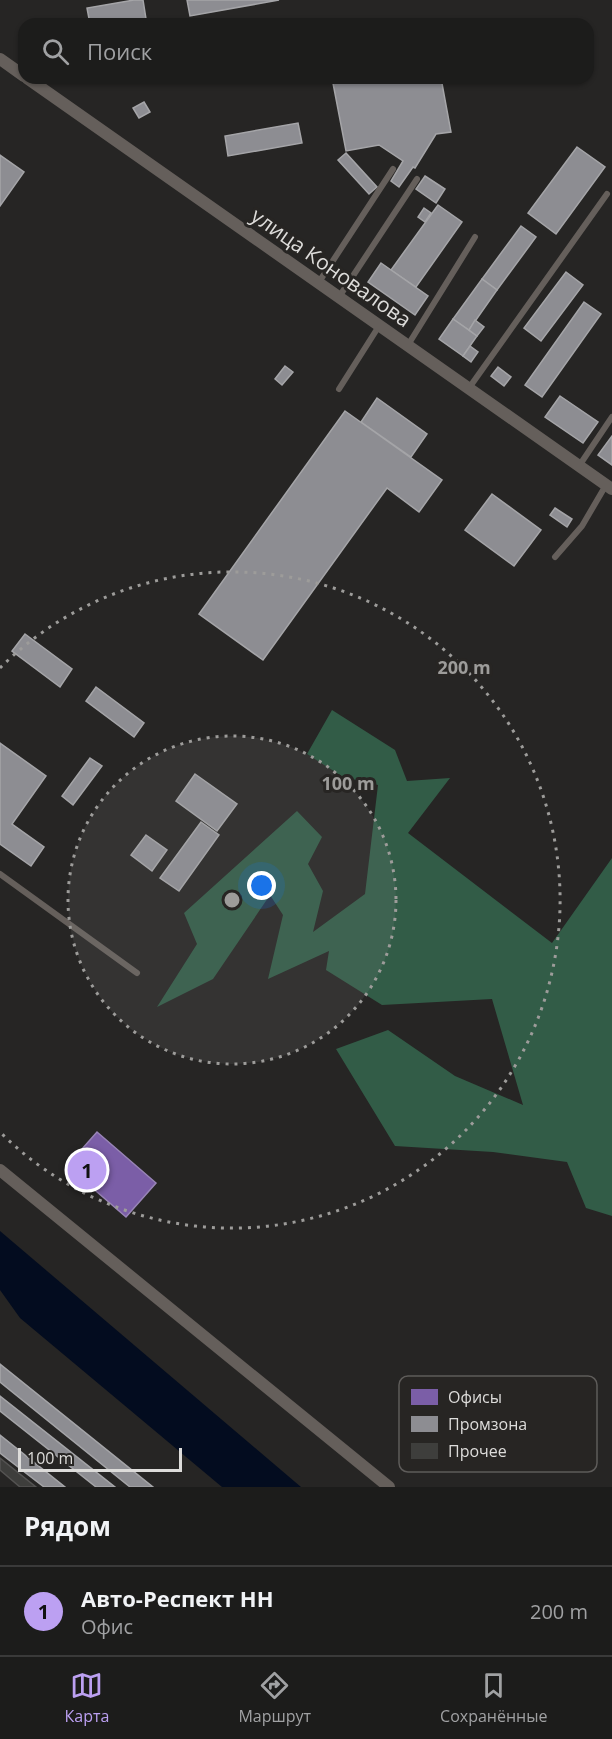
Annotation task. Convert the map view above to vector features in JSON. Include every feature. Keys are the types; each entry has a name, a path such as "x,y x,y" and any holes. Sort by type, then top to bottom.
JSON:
{"street":[{"name":"улица Коновалова","path":"0,59 18,71"},
{"name":"улица Коновалова","path":"36,84 609,487"},
{"path":"0,1170 389,1487"}],"lane":[{"path":"318,283 393,169"},
{"path":"339,297 417,179"},
{"path":"469,388 607,194"},
{"path":"408,346 475,237"},
{"path":"339,389 380,326"},
{"path":"579,466 612,417"},
{"path":"555,558 582,526 609,487"},
{"path":"0,874 137,973"}],"green space":[{"path":"332,710 395,750 407,781 450,778 408,833 552,943 612,858 612,1216 586,1208 567,1162 493,1152 395,1146 336,1049 388,1030 455,1076 523,1105 492,999 382,1005 326,970 329,951 268,979 283,915 270,895 213,979 157,1007 197,944 184,913 297,811 322,837 308,864 323,891 313,932 365,894 378,785 343,777 307,754"}],"water":[{"path":"0,1231 301,1487 222,1487 20,1318 0,1290"}],"building: Офисы":[{"path":"97,1132 156,1183 126,1217 67,1166"}],"building: Промзона":[{"path":"143,0 146,18 89,18 87,8"},
{"path":"187,0 279,0 190,16"},
{"path":"333,84 442,84 451,132 436,134 415,168 413,167 399,187 391,181 403,161 379,145 346,151"},
{"path":"144,102 150,112 139,118 133,108"},
{"path":"298,123 302,143 228,156 225,136"},
{"path":"577,147 605,167 556,234 528,213"},
{"path":"346,153 377,187 369,194 338,160"},
{"path":"0,155 24,172 0,206"},
{"path":"425,176 445,189 436,203 416,189"},
{"path":"438,205 462,222 416,287 391,270"},
{"path":"424,208 431,213 425,222 418,217"},
{"path":"521,226 536,237 497,290 482,279"},
{"path":"381,263 428,296 415,315 368,282"},
{"path":"566,272 583,285 541,341 524,328"},
{"path":"482,279 497,290 469,330 453,319"},
{"path":"584,302 601,314 542,397 525,385"},
{"path":"453,319 477,336 463,356 439,339"},
{"path":"475,320 484,327 477,336 469,330"},
{"path":"470,346 478,352 471,362 463,356"},
{"path":"285,366 293,372 282,385 275,379"},
{"path":"498,367 511,377 504,386 491,376"},
{"path":"560,396 598,422 583,443 545,417"},
{"path":"377,398 427,434 411,457 361,422"},
{"path":"345,411 442,480 419,512 387,488 263,660 199,614"},
{"path":"612,436 612,465 598,455"},
{"path":"492,494 541,530 514,566 465,530"},
{"path":"555,508 572,519 567,527 550,515"},
{"path":"25,634 72,669 60,687 12,651"},
{"path":"96,687 144,723 134,737 86,701"},
{"path":"0,743 46,776 12,824 44,847 31,866 0,844"},
{"path":"90,758 102,766 73,805 62,796"},
{"path":"195,774 237,804 217,831 176,801"},
{"path":"201,822 219,835 179,891 160,878"},
{"path":"146,835 167,850 152,871 131,855"},
{"path":"0,1364 153,1487 130,1487 0,1382"},
{"path":"0,1396 115,1487 96,1487 0,1411"},
{"path":"0,1435 65,1487 44,1487 0,1453"}],"building: Прочее":[{"path":"0,1458 36,1487 20,1487 0,1470"}],"place":[{"name":"Авто-Респект НН","path":"87,1170"}]}
